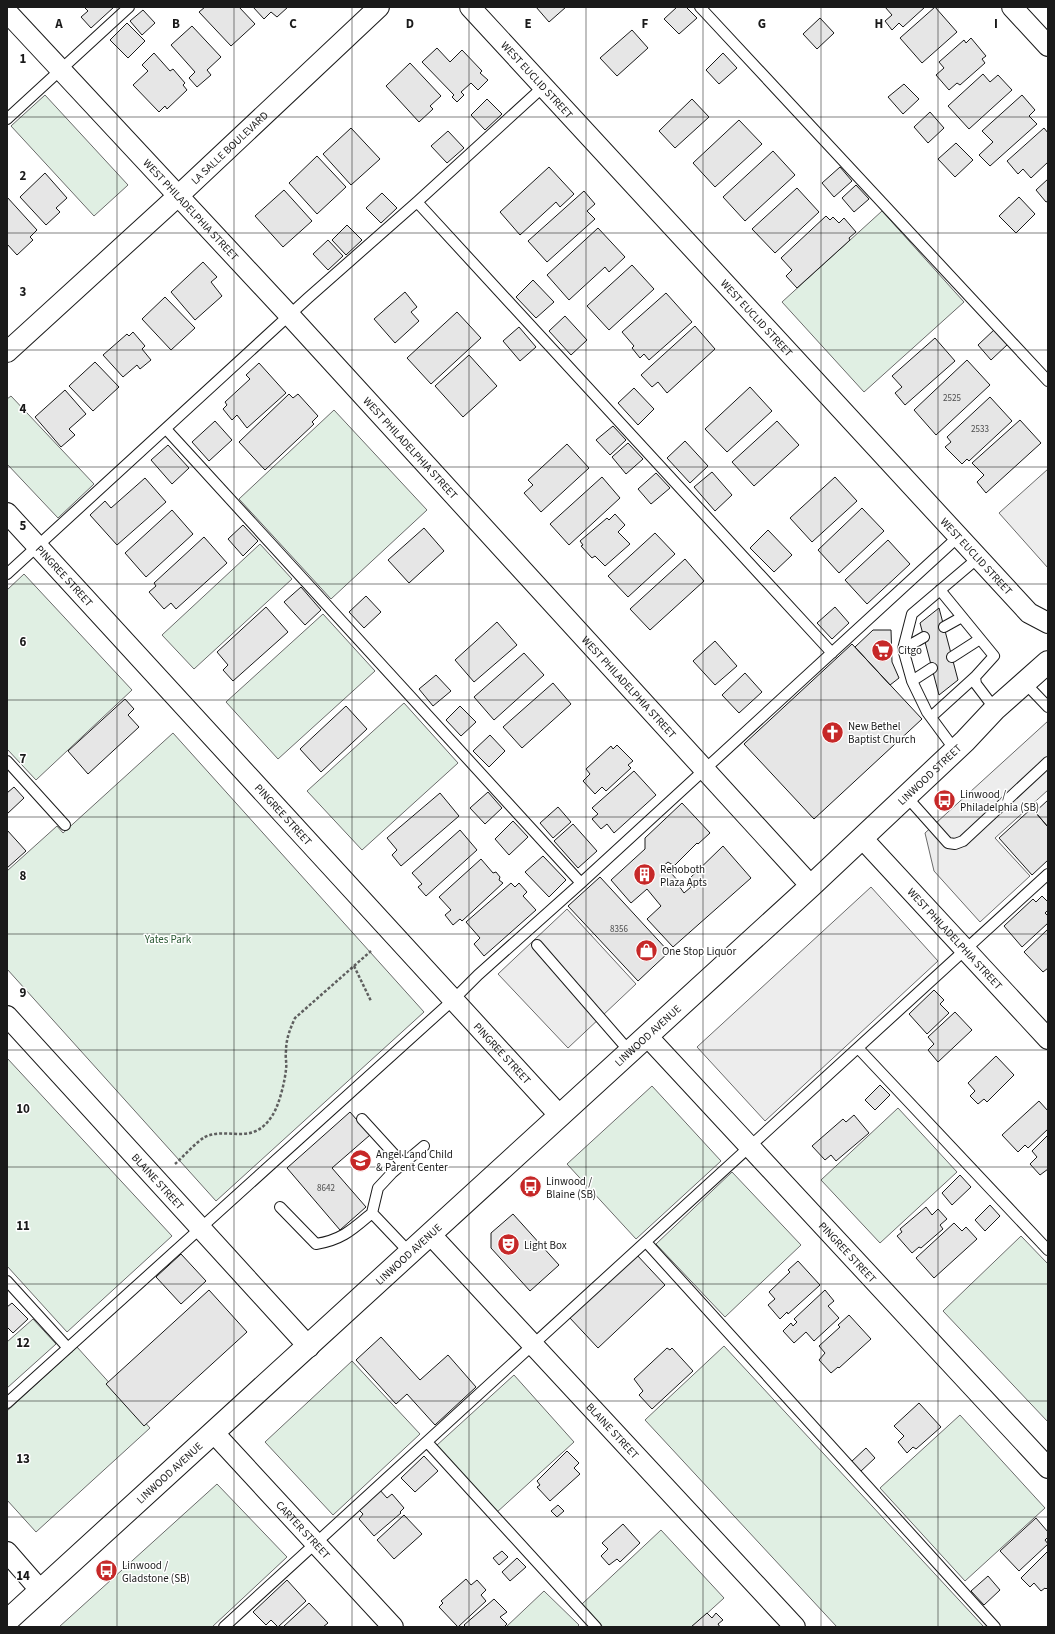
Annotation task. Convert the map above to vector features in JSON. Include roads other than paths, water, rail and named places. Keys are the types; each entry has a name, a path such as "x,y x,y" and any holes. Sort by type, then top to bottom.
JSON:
{"street":[{"name":"LA SALLE BOULEVARD","path":"7,352 178,196 379,7"},
{"name":"WEST EUCLID STREET","path":"470,7 1029,614 1048,623"},
{"path":"1012,7 1048,46"},
{"name":"WEST PHILADELPHIA STREET","path":"7,12 289,316 811,886"},
{"name":"PINGREE STREET","path":"7,513 560,1116"},
{"name":"LINWOOD STREET","path":"811,886 955,750 995,709 1048,662"},
{"name":"WEST PHILADELPHIA STREET","path":"862,838 1048,1039"},
{"name":"LINWOOD AVENUE","path":"7,1621 309,1347 811,886"},
{"name":"BLAINE STREET","path":"7,1016 309,1347"},
{"name":"PINGREE STREET","path":"647,1036 1048,1468"},
{"name":"BLAINE STREET","path":"430,1235 795,1627"},
{"name":"CARTER STREET","path":"214,1432 394,1627"},
{"path":"7,1552 41,1591"}],"lane":[{"path":"7,119 128,7"},
{"path":"700,7 1048,381"},
{"path":"7,574 289,316 543,87"},
{"path":"417,202 832,652"},
{"path":"166,429 581,883"},
{"path":"7,1403 453,1000 478,975 581,883 958,537"},
{"path":"955,750 931,717 912,681 903,649 912,614 978,558"},
{"path":"931,717 994,656 940,590"},
{"path":"944,627 962,617"},
{"path":"903,649 924,637"},
{"path":"952,657 980,639"},
{"path":"912,681 932,668"},
{"path":"974,677 976,684 995,709"},
{"path":"1025,684 1048,707"},
{"path":"7,762 65,825"},
{"path":"906,796 948,843 955,844 963,841 1048,762"},
{"path":"224,1627 1048,874"},
{"path":"537,945 630,1052"},
{"path":"858,1048 1048,1250"},
{"path":"362,1119 403,1164"},
{"path":"280,1207 316,1244 326,1243 348,1234 372,1213 378,1188 386,1179 424,1146"},
{"path":"372,1213 410,1253"},
{"path":"646,1242 995,1627"},
{"path":"7,1281 68,1348"},
{"path":"427,1442 596,1627"}],"place":[{"name":"Citgo","path":"883,650"},
{"name":"New Bethel Baptist Church","path":"833,732"},
{"name":"Linwood / Philadelphia (SB)","path":"945,800"},
{"name":"Rehoboth Plaza Apts","path":"644,875"},
{"name":"One Stop Liquor","path":"646,951"},
{"name":"Angel Land Child & Parent Center","path":"361,1160"},
{"name":"Linwood / Blaine (SB)","path":"531,1187"},
{"name":"Light Box","path":"508,1245"},
{"name":"Linwood / Gladstone (SB)","path":"107,1571"}],"park label":[{"name":"Yates Park","path":"168,939"}]}
